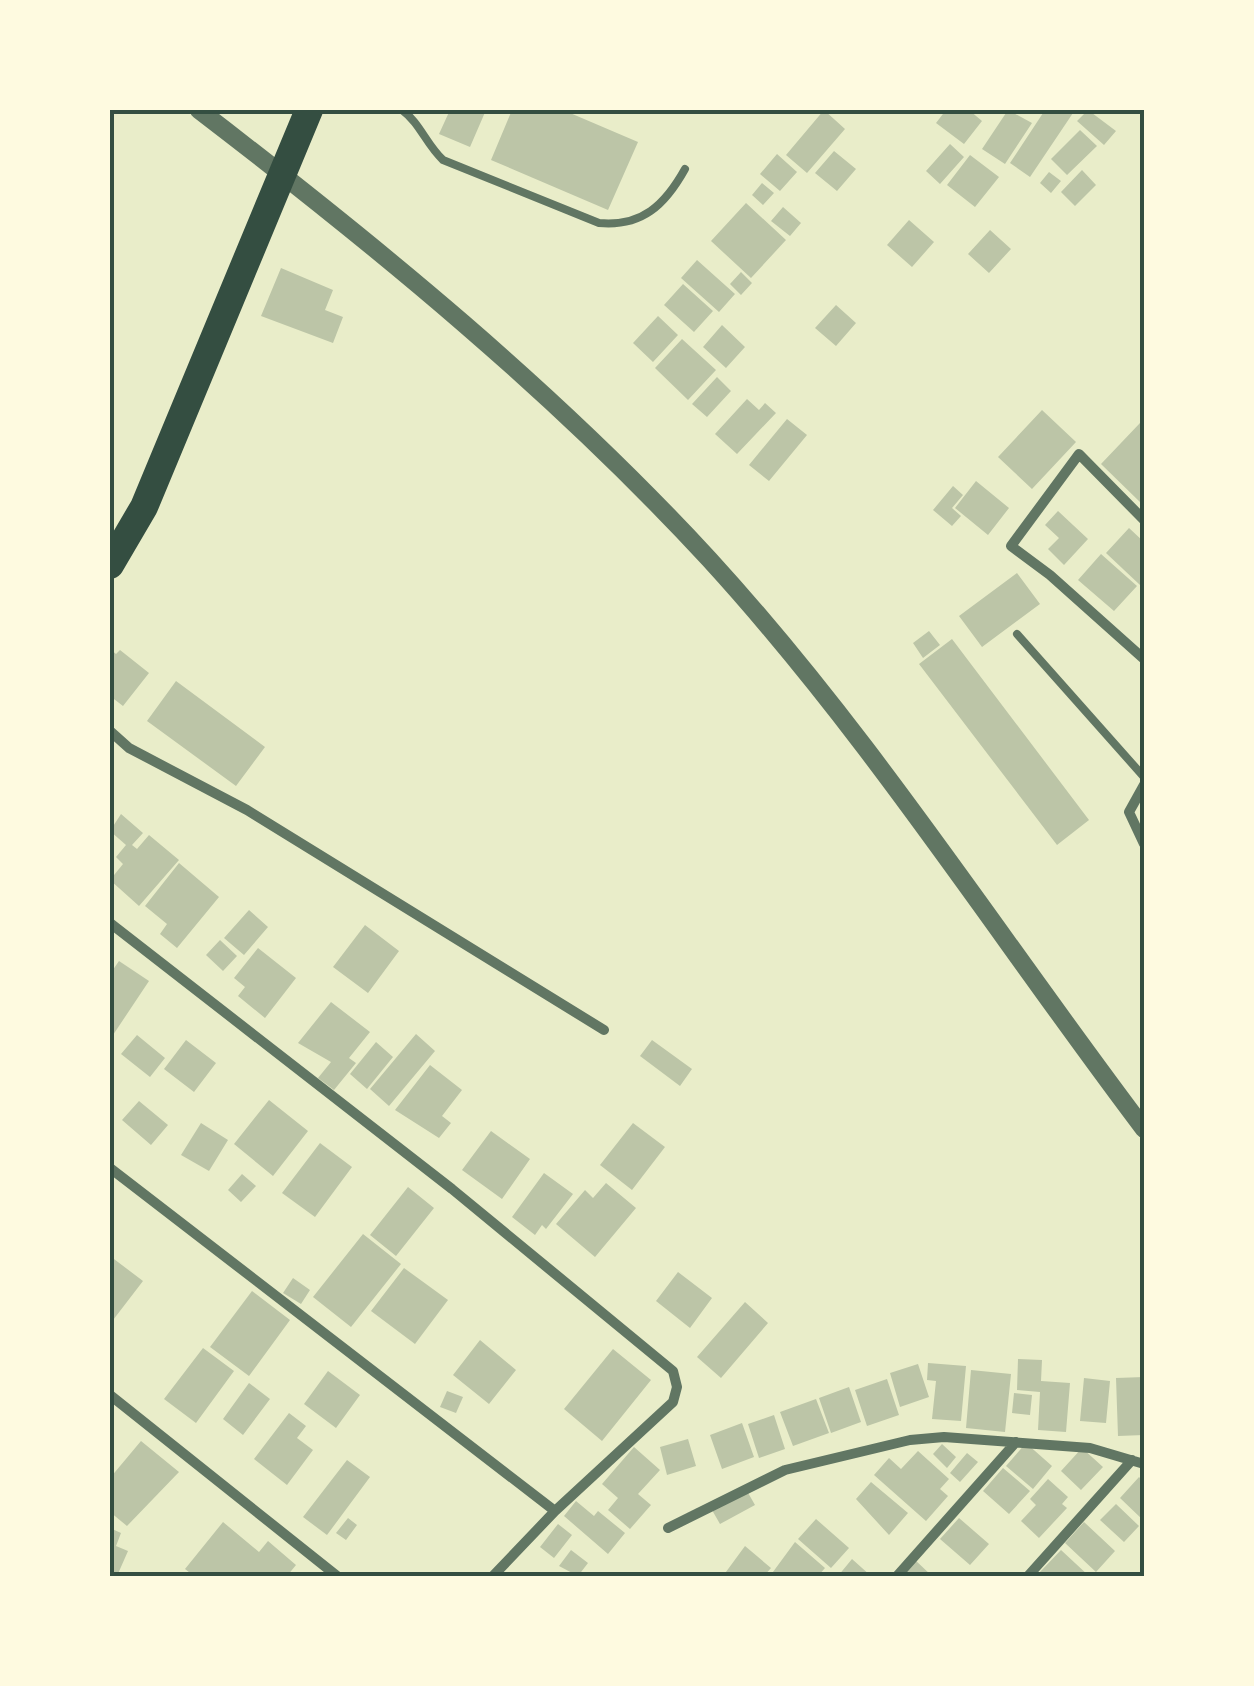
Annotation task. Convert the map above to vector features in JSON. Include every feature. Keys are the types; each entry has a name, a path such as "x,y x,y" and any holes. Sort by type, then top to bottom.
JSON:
{"highway":[{"path":"110,565 144,507 309,110"}],"street":[{"path":"199,110 434,294 709,559 837,711 1144,1130"},
{"path":"1144,520 1079,454 1011,546 1050,575 1144,660"},
{"path":"110,731 129,748 247,810 604,1030"},
{"path":"1144,785 1129,812 1144,844"},
{"path":"110,923 452,1188 673,1371 673,1402 555,1511 493,1576"},
{"path":"110,1168 555,1511"},
{"path":"110,1395 337,1576"},
{"path":"668,1528 785,1470 910,1440 1090,1448 1144,1464"},
{"path":"897,1576 1016,1442"},
{"path":"1028,1576 1132,1460"}],"lane":[{"path":"402,110 415,120 424,142 443,160 599,223 622,225 652,212 669,197 685,169"},
{"path":"1018,634 1144,777"}],"building":[{"path":"450,110 486,110 470,147 439,134"},
{"path":"512,110 563,110 638,142 608,210 491,160"},
{"path":"824,110 845,129 807,173 786,155"},
{"path":"946,110 969,110 982,121 964,144 936,123"},
{"path":"1008,110 1032,123 1005,164 982,149"},
{"path":"1045,110 1075,110 1030,177 1010,163"},
{"path":"1088,110 1116,131 1104,145 1077,121"},
{"path":"1080,130 1097,146 1067,175 1051,159"},
{"path":"950,144 964,157 940,184 926,171"},
{"path":"834,151 856,169 837,191 815,173"},
{"path":"777,154 797,172 780,191 760,174"},
{"path":"970,155 999,177 975,207 947,185"},
{"path":"1082,170 1096,185 1075,206 1061,192"},
{"path":"1049,172 1061,181 1051,193 1040,183"},
{"path":"762,183 774,193 763,205 752,195"},
{"path":"746,203 786,240 751,278 711,241"},
{"path":"783,207 801,223 790,236 771,221"},
{"path":"909,220 934,242 912,267 887,245"},
{"path":"990,230 1011,249 989,273 968,254"},
{"path":"697,260 735,294 719,312 681,278"},
{"path":"281,268 333,290 325,310 343,317 333,343 261,316"},
{"path":"741,272 752,283 741,295 730,284"},
{"path":"683,284 713,311 694,332 664,305"},
{"path":"836,305 856,323 836,346 815,328"},
{"path":"658,316 678,335 653,362 633,343"},
{"path":"722,325 745,347 726,368 703,347"},
{"path":"682,339 716,370 688,400 655,368"},
{"path":"717,377 731,391 707,417 692,404"},
{"path":"747,399 759,410 765,403 776,413 737,454 715,434"},
{"path":"1042,410 1076,442 1032,489 998,457"},
{"path":"787,419 807,435 769,481 749,465"},
{"path":"1140,423 1144,427 1141,503 1101,464"},
{"path":"976,481 1009,508 988,535 955,508"},
{"path":"953,486 963,495 952,508 961,516 952,526 933,510"},
{"path":"1058,511 1088,539 1064,565 1048,549 1059,538 1045,525"},
{"path":"1129,528 1144,542 1140,585 1106,553"},
{"path":"1101,554 1137,586 1114,611 1078,580"},
{"path":"1017,573 1040,604 982,647 959,616"},
{"path":"929,631 940,645 923,658 913,643"},
{"path":"952,639 1089,820 1057,845 919,664"},
{"path":"110,649 116,654 120,650 149,673 123,706 110,696"},
{"path":"176,681 265,747 236,786 147,721"},
{"path":"121,814 143,833 132,845 137,849 149,835 179,860 139,906 110,880 123,864 116,857 126,845 110,831"},
{"path":"179,863 219,897 177,948 160,934 167,924 145,906"},
{"path":"249,910 268,927 244,955 224,938"},
{"path":"365,925 399,951 368,993 333,967"},
{"path":"220,940 237,956 223,971 206,955"},
{"path":"258,948 296,978 265,1018 238,996 245,987 234,978"},
{"path":"119,961 149,981 113,1035 110,974"},
{"path":"331,1002 370,1032 349,1058 356,1063 334,1090 318,1078 331,1062 298,1043"},
{"path":"416,1034 435,1051 389,1106 370,1089"},
{"path":"137,1035 165,1058 150,1077 121,1054"},
{"path":"186,1040 216,1063 194,1092 164,1069"},
{"path":"652,1040 692,1069 680,1086 640,1056"},
{"path":"376,1042 393,1057 367,1089 350,1074"},
{"path":"430,1065 462,1090 442,1116 451,1123 439,1138 395,1110"},
{"path":"269,1100 308,1131 273,1176 234,1144"},
{"path":"139,1101 168,1125 151,1145 122,1120"},
{"path":"201,1123 228,1140 209,1171 181,1155"},
{"path":"633,1123 665,1147 632,1190 600,1165"},
{"path":"491,1131 530,1159 502,1199 462,1170"},
{"path":"320,1143 352,1167 315,1217 282,1193"},
{"path":"544,1173 573,1194 546,1229 542,1225 535,1235 512,1217"},
{"path":"242,1174 256,1186 241,1202 228,1190"},
{"path":"606,1183 636,1208 595,1257 556,1224 585,1190 593,1198"},
{"path":"408,1187 434,1208 396,1256 370,1235"},
{"path":"363,1234 401,1264 351,1327 313,1297"},
{"path":"110,1256 143,1281 110,1324"},
{"path":"404,1268 448,1300 415,1344 371,1311"},
{"path":"678,1272 712,1298 690,1328 656,1301"},
{"path":"293,1278 310,1290 301,1304 283,1293"},
{"path":"252,1291 290,1320 249,1376 210,1347"},
{"path":"745,1302 768,1323 721,1378 697,1357"},
{"path":"480,1340 516,1370 489,1404 453,1375"},
{"path":"203,1348 234,1371 196,1423 164,1399"},
{"path":"613,1349 651,1380 602,1441 564,1409"},
{"path":"1018,1359 1042,1360 1041,1381 1070,1383 1066,1432 1038,1430 1040,1392 1017,1390"},
{"path":"928,1363 966,1366 961,1421 932,1419 936,1381 927,1380"},
{"path":"918,1364 929,1397 900,1407 890,1373"},
{"path":"971,1370 1011,1374 1005,1432 966,1428"},
{"path":"328,1371 360,1395 336,1428 304,1404"},
{"path":"1144,1377 1144,1435 1118,1436 1116,1378"},
{"path":"1084,1378 1110,1381 1106,1423 1080,1421"},
{"path":"887,1379 899,1415 867,1426 855,1390"},
{"path":"249,1383 270,1399 243,1435 223,1419"},
{"path":"849,1387 861,1422 831,1433 819,1398"},
{"path":"447,1391 463,1397 456,1413 440,1407"},
{"path":"1014,1393 1032,1395 1030,1415 1012,1413"},
{"path":"816,1399 829,1433 793,1446 780,1412"},
{"path":"289,1413 306,1426 297,1438 313,1450 287,1485 254,1459"},
{"path":"774,1415 785,1449 759,1458 748,1424"},
{"path":"742,1423 754,1457 722,1469 710,1435"},
{"path":"688,1439 696,1466 667,1475 660,1447"},
{"path":"141,1441 179,1472 127,1526 110,1512 110,1478"},
{"path":"1026,1443 1052,1466 1033,1489 1006,1466"},
{"path":"942,1444 956,1457 947,1468 933,1454"},
{"path":"634,1447 660,1470 638,1494 651,1505 630,1529 608,1510 618,1498 602,1484"},
{"path":"1082,1448 1103,1467 1081,1490 1061,1471"},
{"path":"918,1451 949,1479 940,1489 948,1496 926,1521 874,1475 889,1458 901,1469"},
{"path":"967,1453 978,1462 960,1482 950,1473"},
{"path":"347,1460 370,1477 327,1535 303,1517"},
{"path":"1003,1468 1030,1491 1009,1514 983,1491"},
{"path":"1139,1477 1144,1482 1144,1521 1120,1498"},
{"path":"1048,1479 1068,1497 1062,1504 1067,1508 1039,1538 1021,1521 1036,1505 1030,1499"},
{"path":"871,1482 908,1513 889,1535 856,1499"},
{"path":"747,1491 755,1505 720,1524 712,1510"},
{"path":"576,1501 594,1516 598,1511 625,1533 608,1554 564,1516"},
{"path":"1116,1504 1139,1526 1124,1542 1100,1520"},
{"path":"348,1518 357,1525 346,1540 336,1533"},
{"path":"959,1518 989,1544 970,1565 940,1539"},
{"path":"816,1519 849,1548 831,1568 798,1539"},
{"path":"223,1522 259,1552 268,1541 296,1565 287,1576 194,1576 185,1569"},
{"path":"1084,1522 1115,1551 1096,1572 1065,1543"},
{"path":"558,1524 572,1535 554,1558 540,1547"},
{"path":"110,1528 121,1533 116,1546 128,1551 117,1576 110,1576"},
{"path":"795,1542 825,1568 818,1576 770,1576"},
{"path":"745,1546 771,1568 764,1576 723,1576"},
{"path":"571,1550 588,1563 578,1576 559,1566"},
{"path":"1061,1550 1089,1576 1039,1573"},
{"path":"852,1559 871,1576 838,1576"},
{"path":"914,1559 932,1576 899,1576"}]}
